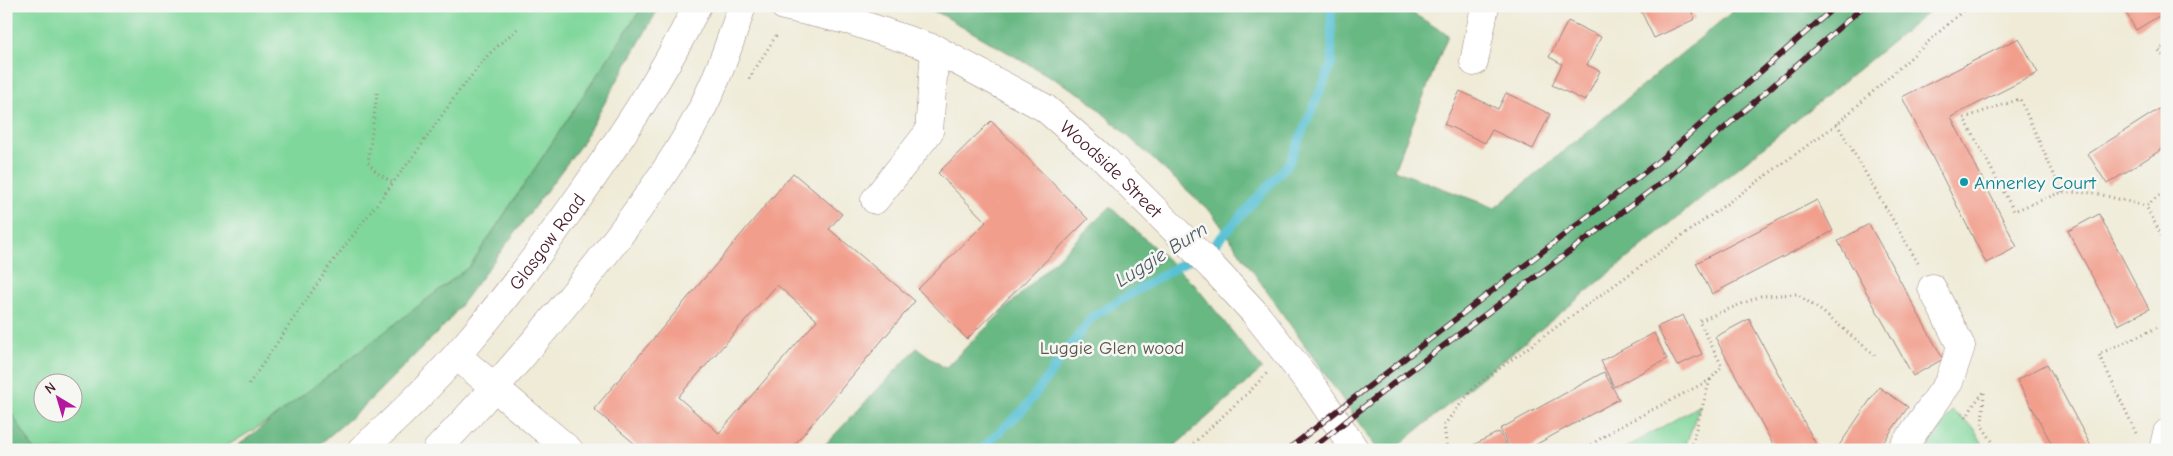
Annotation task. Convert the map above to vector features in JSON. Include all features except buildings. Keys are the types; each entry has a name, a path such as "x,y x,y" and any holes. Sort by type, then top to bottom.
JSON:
{"main road":[{"name":"Glasgow Road","path":"361,450 457,356 529,266 614,149 679,43 696,6"},
{"path":"437,450 496,388 563,308 649,196 695,123 704,105 730,42 742,6"},
{"name":"Woodside Street","path":"784,6 851,21 935,49 1045,108 1105,160 1214,268 1254,312 1316,391 1355,450"},
{"path":"1474,62 1485,6"},
{"path":"875,200 929,132 935,49"},
{"path":"1901,450 1949,382 1962,346 1932,288"},
{"path":"457,356 569,450"},
{"path":"2151,445 2167,433"}],"path":[{"path":"1447,450 1444,425 1475,386 1837,124 1968,6"},
{"path":"249,384 289,323 482,61 518,28"},
{"path":"2167,45 2159,50 2167,61"},
{"path":"377,92 368,162 376,172 393,183"},
{"path":"2062,192 2020,99 1964,118 2014,211 2062,192 2094,193 2146,206 2167,246"},
{"path":"1837,124 1932,288"},
{"path":"2146,206 2167,189"},
{"path":"1583,450 1615,429 1710,380 1722,366 1699,321 1760,296 1798,294 1877,357"},
{"path":"2151,445 2099,354 2167,323"},
{"path":"1186,450 1252,390 1286,353"},
{"path":"1690,450 1710,380"},
{"path":"1974,404 1984,392 1982,426 1998,450"}],"green space":[{"path":"6,6 643,6 470,266 288,409 220,450 6,450"},
{"path":"643,6 660,6 580,146 447,323 362,408 313,450 232,450 470,266"},
{"path":"908,6 1401,6 1448,35 1394,170 1495,208 1739,6 1936,6 1393,450 1378,450 1212,213 1084,96 939,13"},
{"name":"Luggie Glen wood","path":"1110,207 1194,284 1262,369 1170,450 820,450 917,348 945,368"},
{"path":"6,404 34,450 6,450"},
{"path":"1700,405 1684,450 1623,450 1629,446"},
{"path":"1952,411 1974,428 1986,450 1925,450"}],"waterway":[{"name":"Luggie Burn","path":"980,450 1025,408 1092,317 1214,245 1289,163 1332,63 1331,6"}],"railway":[{"path":"1287,450 1654,165 1836,6"},
{"path":"1310,450 1395,382 1665,180 1864,6"}],"place":[{"name":"Annerley Court","path":"1964,182"}]}
